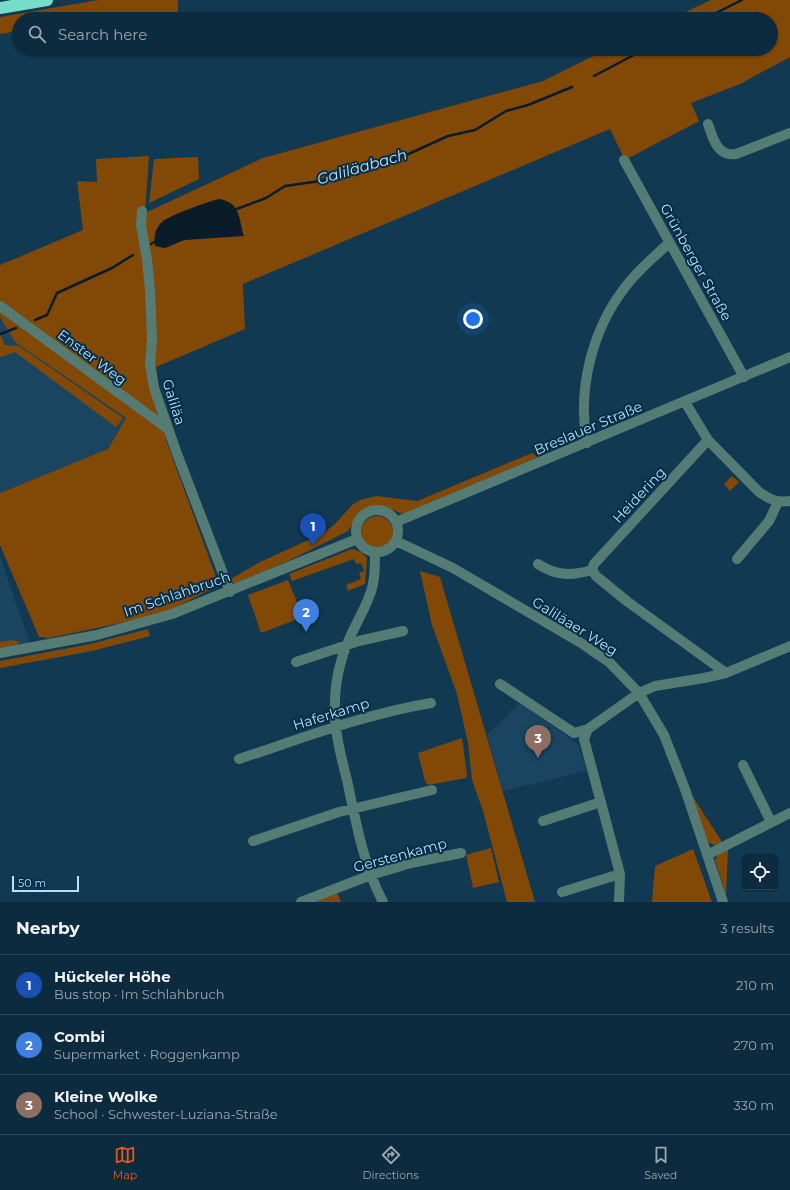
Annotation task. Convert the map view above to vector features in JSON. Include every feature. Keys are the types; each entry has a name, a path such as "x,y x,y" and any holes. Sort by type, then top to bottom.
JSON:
{"highway":[{"path":"0,8 47,0"}],"street":[{"path":"708,124 720,150 728,155 736,154 790,133"},
{"name":"Grünberger Straße","path":"624,160 744,376"},
{"name":"Galiläa","path":"142,211 141,226 148,260 152,340 150,364 154,388 230,592"},
{"path":"587,444 584,426 583,400 585,380 598,337 616,299 637,272 669,243"},
{"name":"Enster Weg","path":"0,306 168,429"},
{"name":"Breslauer Straße","path":"396,522 587,444 790,357"},
{"path":"685,402 708,440 759,492 766,498 778,502 790,501"},
{"name":"Heidering","path":"592,570 594,564 708,440"},
{"path":"737,558 773,516 778,502"},
{"path":"370,511 385,511 396,522 398,531 396,541 387,550 375,553 364,549 357,539 355,529 358,520 370,511"},
{"name":"Im Schlahbruch","path":"0,654 61,643 135,625 179,612 357,539"},
{"name":"Galiläaer Weg","path":"396,541 453,568 581,643 610,663 639,692 664,735 685,789 723,901"},
{"path":"375,553 375,573 372,589 346,646 336,689 336,726 353,808 371,874 383,902"},
{"path":"538,564 552,572 565,575 577,575 592,570 596,576 628,602 726,673"},
{"path":"296,662 346,646 403,631"},
{"path":"500,684 574,733 588,729 639,692 655,686 726,673 790,646"},
{"name":"Haferkamp","path":"239,758 336,726 432,703"},
{"path":"588,729 584,739 620,874 619,902"},
{"path":"743,765 772,822"},
{"path":"253,841 353,808 432,790"},
{"path":"543,821 601,802"},
{"path":"707,856 790,813"},
{"name":"Gerstenkamp","path":"302,902 371,874 411,863 461,853"},
{"path":"562,892 620,874"}],"shaded area":[{"path":"98,0 178,0 178,12 29,12"},
{"path":"711,0 790,0 790,57 740,84 691,103 699,121 625,160 610,129 243,284 245,329 156,367 166,440 219,585 163,614 49,638 39,637 0,545 0,493 108,449 126,418 15,342 0,317 0,265 83,230 77,181 97,182 96,159 149,156 145,213 263,158 543,81 593,56 778,56 778,12 686,12","holes":["219,199 225,236 184,240 164,248 156,246 156,231 165,220"]},
{"path":"12,15 12,32 0,34 0,17"},
{"path":"198,157 199,179 149,203 154,159"},
{"path":"219,199 226,201 235,207 238,212 244,236 184,240 165,248 155,246 156,231 165,220"},
{"path":"0,317 15,342 126,418 108,449 0,493"},
{"path":"0,334 5,345 19,346 123,418 116,427 15,352 0,357"},
{"path":"532,453 538,457 403,514 383,506 366,508 358,515 348,531 288,561 233,584 231,579 258,563 324,533 336,523 353,504 360,500 376,496 417,501"},
{"path":"732,476 739,482 730,491 724,484"},
{"path":"374,516 380,516 389,520 393,532 389,544 380,548 374,548 365,544 361,535 361,529 365,520"},
{"path":"352,549 361,552 367,558 365,584 348,591 346,585 361,579 359,573 364,571 361,563 356,564 354,559 292,581 289,574"},
{"path":"0,556 31,646 0,652"},
{"path":"420,571 440,577 535,902 507,902 483,811 472,780 468,743 457,694 432,625"},
{"path":"288,580 303,617 261,633 248,595"},
{"path":"148,629 150,636 92,651 0,668 0,661 90,644"},
{"path":"12,640 20,642 17,645 0,648 0,642"},
{"path":"520,703 578,744 587,771 503,791 487,735"},
{"path":"462,738 467,774 466,778 428,785 425,781 418,753"},
{"path":"691,794 722,842 714,845 708,842"},
{"path":"491,848 499,882 473,888 466,855"},
{"path":"693,849 712,902 652,902 655,866"},
{"path":"728,850 726,895 715,860 718,854"},
{"path":"336,890 341,902 310,902"}],"waterway":[{"name":"Galiläabach","path":"718,12 742,0"},
{"name":"Galiläabach","path":"594,76 632,56"},
{"name":"Galiläabach","path":"234,210 266,198 285,186 320,181 353,167 370,166 404,156 448,136 475,130 506,111 528,105 572,87"},
{"name":"Galiläabach","path":"151,244 156,241"},
{"name":"Galiläabach","path":"35,320 47,315 57,293 112,268 133,255"},
{"name":"Galiläabach","path":"0,334 16,328"}],"place":[{"name":"Hückeler Höhe","path":"313,546"},
{"name":"Combi","path":"306,632"},
{"name":"Kleine Wolke","path":"538,758"}]}
